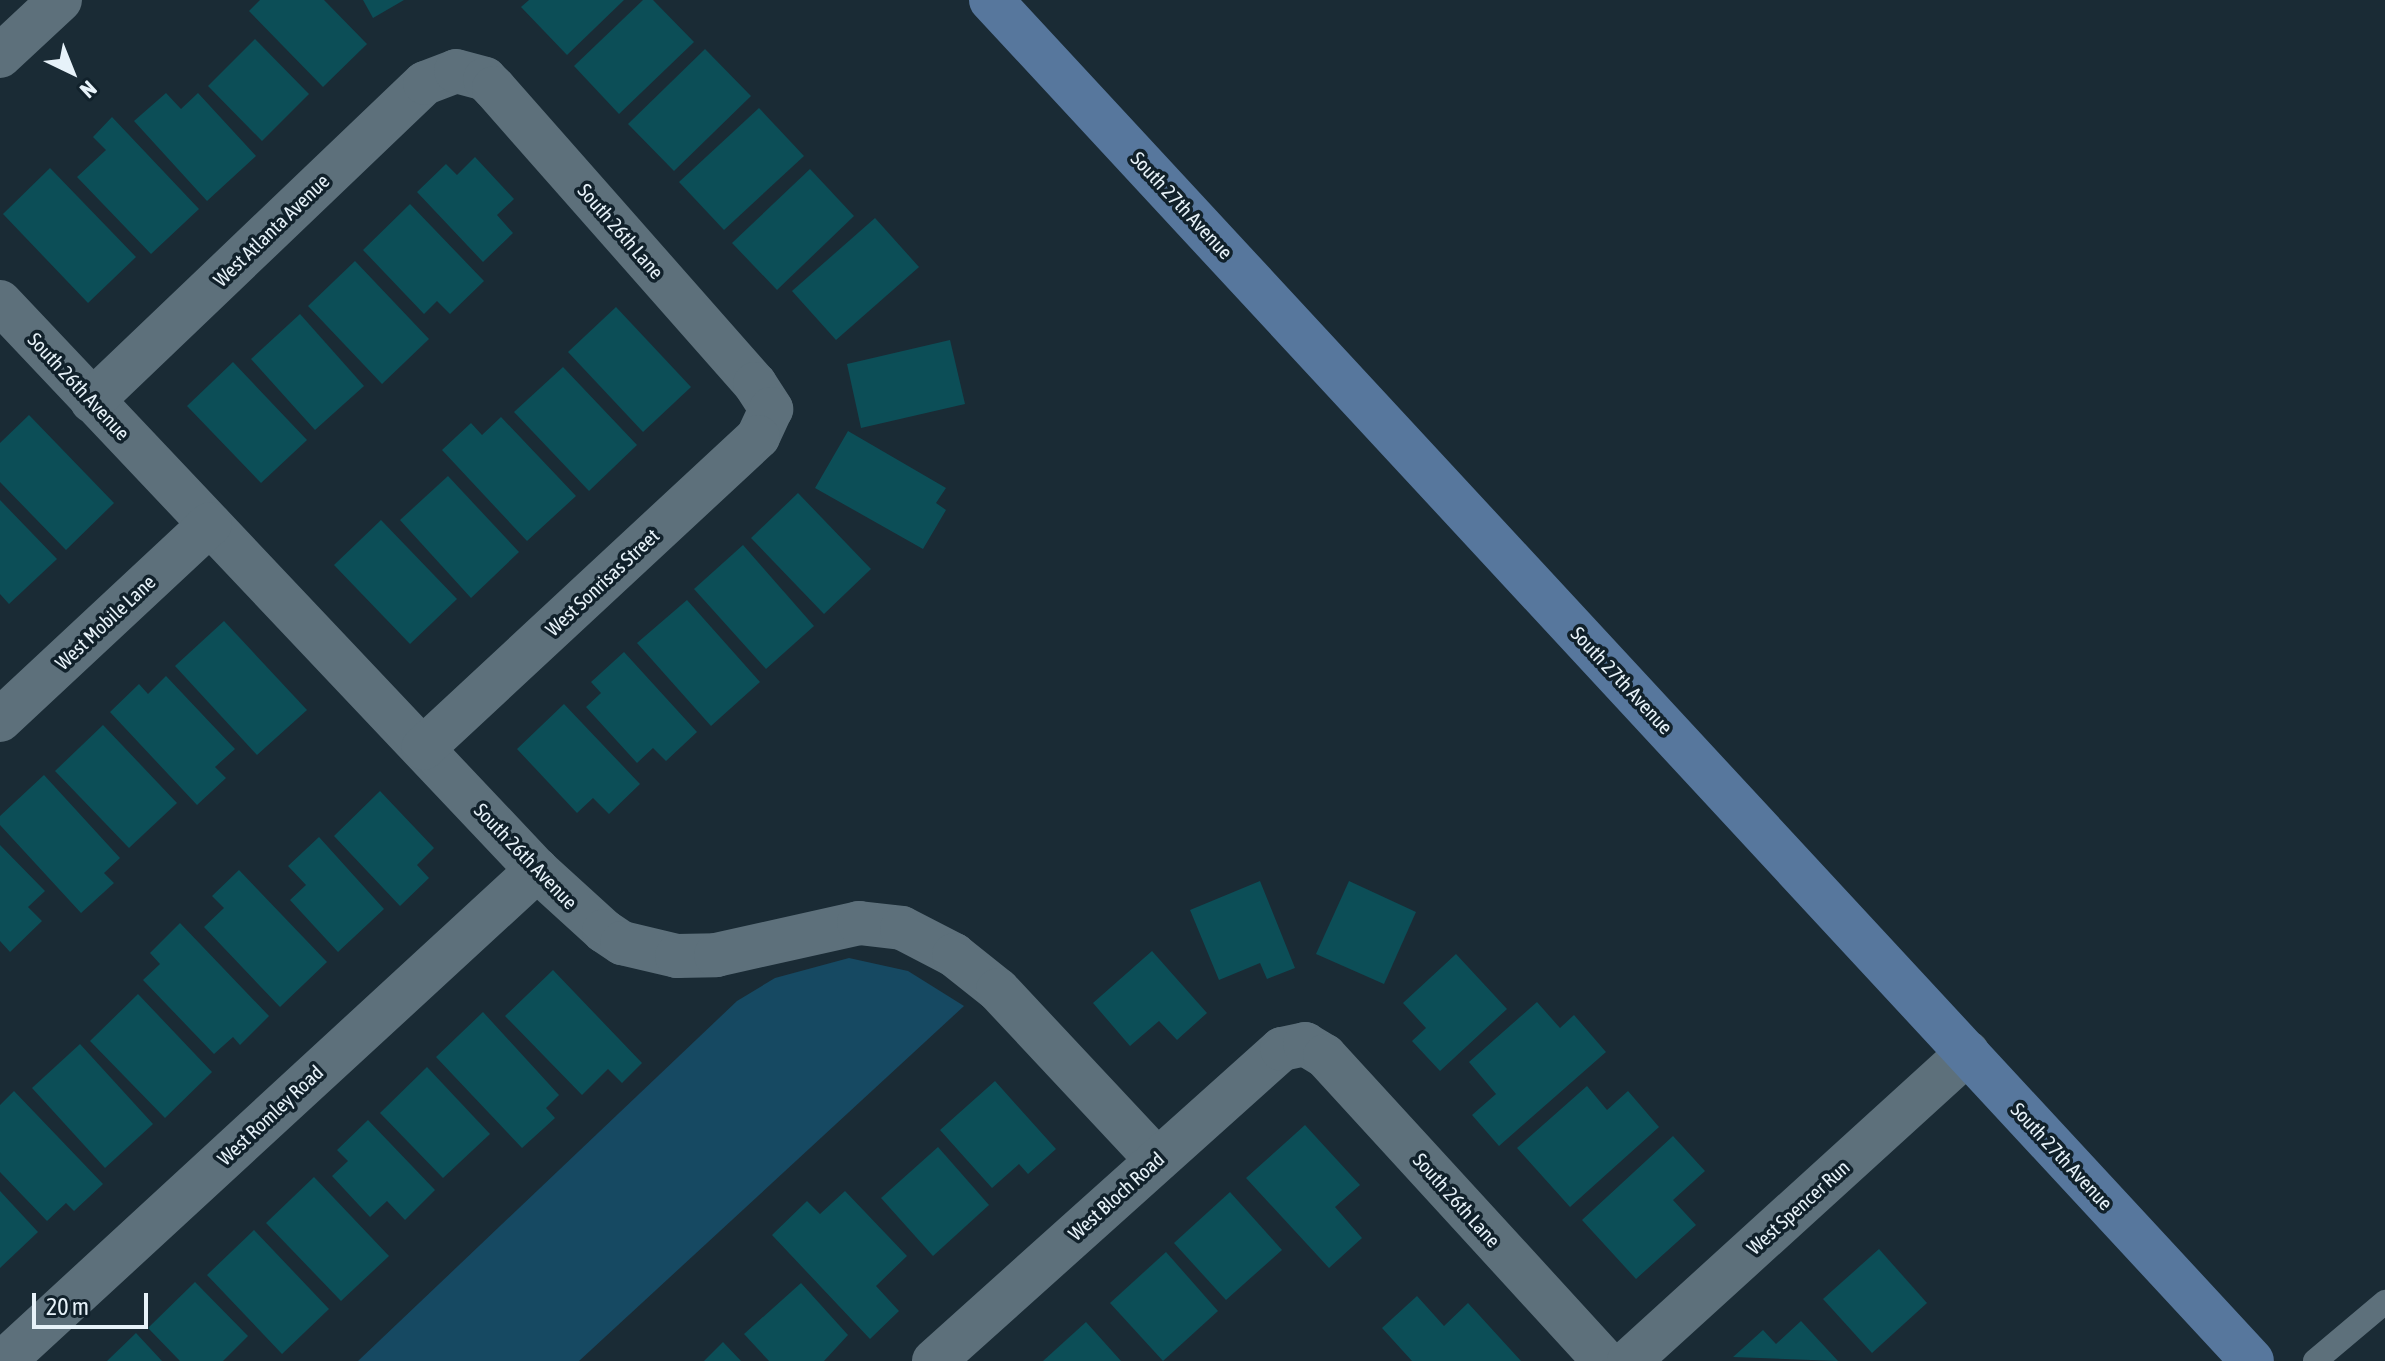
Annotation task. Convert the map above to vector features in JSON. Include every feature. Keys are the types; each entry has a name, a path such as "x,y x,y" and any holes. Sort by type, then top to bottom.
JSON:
{"main road":[{"name":"South 27th Avenue","path":"991,0 2252,1361"}],"street":[{"path":"0,56 60,0"},
{"name":"West Atlanta Avenue","path":"92,401 425,83 456,71"},
{"name":"South 26th Lane","path":"456,71 485,79 494,88 755,384 771,409"},
{"name":"South 26th Avenue","path":"0,302 537,870 587,919 622,943 677,956 716,955 859,923 902,928 954,955 998,990 1157,1160"},
{"name":"West Sonrisas Street","path":"423,748 758,437 771,409"},
{"name":"West Mobile Lane","path":"0,720 210,524"},
{"name":"West Romley Road","path":"4,1361 537,870"},
{"name":"South 26th Lane","path":"1305,1044 1325,1056 1604,1361"},
{"name":"West Bloch Road","path":"934,1361 1282,1049 1305,1044"},
{"name":"West Spencer Run","path":"1629,1361 1968,1053"}],"lane":[{"path":"2315,1361 2385,1302"}],"shaded area":[{"path":"849,958 908,971 964,1006 579,1361 358,1361 737,1001 775,978"}],"building":[{"path":"260,0 324,0 367,44 323,87 249,11"},
{"path":"363,0 404,0 373,18"},
{"path":"529,0 624,0 567,55 521,7"},
{"path":"643,0 653,0 694,42 619,114 574,66"},
{"path":"255,39 309,94 262,141 208,86"},
{"path":"705,49 751,96 674,171 628,124"},
{"path":"166,93 181,109 198,93 256,156 207,201 134,121"},
{"path":"759,108 804,156 724,230 679,182"},
{"path":"112,117 199,209 151,254 77,177 106,150 93,137"},
{"path":"475,157 514,199 497,215 513,233 483,262 417,192 446,164 457,175"},
{"path":"50,168 136,257 88,303 3,214"},
{"path":"810,169 854,216 777,290 732,243"},
{"path":"410,204 484,281 450,314 437,301 424,314 363,250"},
{"path":"875,218 919,267 836,340 792,291"},
{"path":"355,261 429,339 382,384 308,306"},
{"path":"616,307 691,387 643,432 568,352"},
{"path":"300,314 364,386 315,430 251,359"},
{"path":"950,340 965,404 861,428 847,364"},
{"path":"233,362 307,440 261,483 187,406"},
{"path":"563,367 637,445 589,491 514,412"},
{"path":"29,415 114,503 66,550 0,482 0,443"},
{"path":"501,417 576,496 527,541 442,450 471,423 482,435"},
{"path":"848,431 946,488 936,503 946,510 923,549 815,488"},
{"path":"448,476 519,552 471,598 400,520"},
{"path":"798,493 871,569 824,614 751,538"},
{"path":"0,500 57,559 9,604 0,594"},
{"path":"381,520 457,599 410,644 334,565"},
{"path":"743,545 814,626 766,669 694,589"},
{"path":"687,600 760,682 711,726 637,643"},
{"path":"224,621 307,710 257,755 175,666"},
{"path":"624,652 697,732 666,761 653,748 637,763 586,707 601,693 591,682"},
{"path":"166,676 235,749 215,767 226,778 197,805 110,712 139,684 148,694"},
{"path":"564,704 640,784 609,814 593,798 577,813 517,749"},
{"path":"103,725 177,803 129,848 55,771"},
{"path":"44,775 120,858 104,873 114,883 81,913 0,825 0,816"},
{"path":"380,791 434,848 417,865 429,878 400,906 334,836"},
{"path":"319,837 384,909 338,952 290,900 306,885 288,866"},
{"path":"0,845 45,891 28,907 42,921 10,952 0,941"},
{"path":"239,870 327,962 280,1007 204,927 224,908 212,896"},
{"path":"1260,881 1295,968 1267,979 1260,963 1219,980 1190,910"},
{"path":"1349,881 1416,912 1384,984 1316,954"},
{"path":"180,923 269,1016 240,1045 233,1037 214,1054 143,980 160,964 150,953"},
{"path":"1152,951 1207,1013 1177,1040 1159,1021 1130,1046 1093,1003"},
{"path":"1456,954 1507,1009 1440,1071 1412,1041 1426,1028 1403,1003"},
{"path":"553,970 642,1063 622,1083 608,1069 582,1095 505,1016"},
{"path":"138,994 212,1072 165,1118 90,1041"},
{"path":"1537,1002 1560,1028 1574,1015 1606,1052 1499,1146 1472,1115 1496,1094 1469,1062"},
{"path":"483,1012 559,1095 546,1108 555,1118 522,1148 436,1057"},
{"path":"80,1044 153,1124 105,1168 32,1088"},
{"path":"427,1067 490,1134 443,1178 380,1113"},
{"path":"995,1081 1056,1149 1028,1174 1019,1164 992,1188 940,1130"},
{"path":"1587,1086 1607,1110 1628,1091 1659,1127 1570,1207 1517,1148"},
{"path":"14,1091 103,1184 74,1211 66,1203 47,1221 0,1172 0,1105"},
{"path":"368,1120 435,1190 405,1220 387,1201 370,1217 332,1176 348,1161 337,1150"},
{"path":"1305,1125 1360,1185 1335,1207 1362,1238 1329,1268 1246,1178"},
{"path":"1673,1136 1705,1171 1673,1200 1696,1225 1636,1279 1582,1220"},
{"path":"938,1147 989,1205 933,1256 881,1198"},
{"path":"314,1177 389,1256 341,1301 266,1223"},
{"path":"0,1191 38,1232 0,1268"},
{"path":"845,1191 907,1256 876,1286 899,1311 870,1339 772,1235 807,1201 820,1214"},
{"path":"1230,1192 1282,1250 1226,1300 1174,1243"},
{"path":"254,1230 329,1309 282,1354 207,1275"},
{"path":"1879,1249 1927,1303 1872,1353 1823,1299"},
{"path":"1166,1252 1218,1311 1163,1361 1110,1303"},
{"path":"195,1282 248,1336 223,1361 180,1361 148,1328"},
{"path":"801,1283 848,1335 824,1361 769,1361 744,1334"},
{"path":"1417,1296 1444,1326 1468,1303 1521,1361 1412,1361 1382,1328"},
{"path":"1801,1321 1838,1361 1733,1357 1763,1330 1776,1344"},
{"path":"1086,1322 1121,1361 1043,1361"},
{"path":"136,1333 162,1361 107,1361"},
{"path":"723,1342 741,1361 704,1361"}]}
